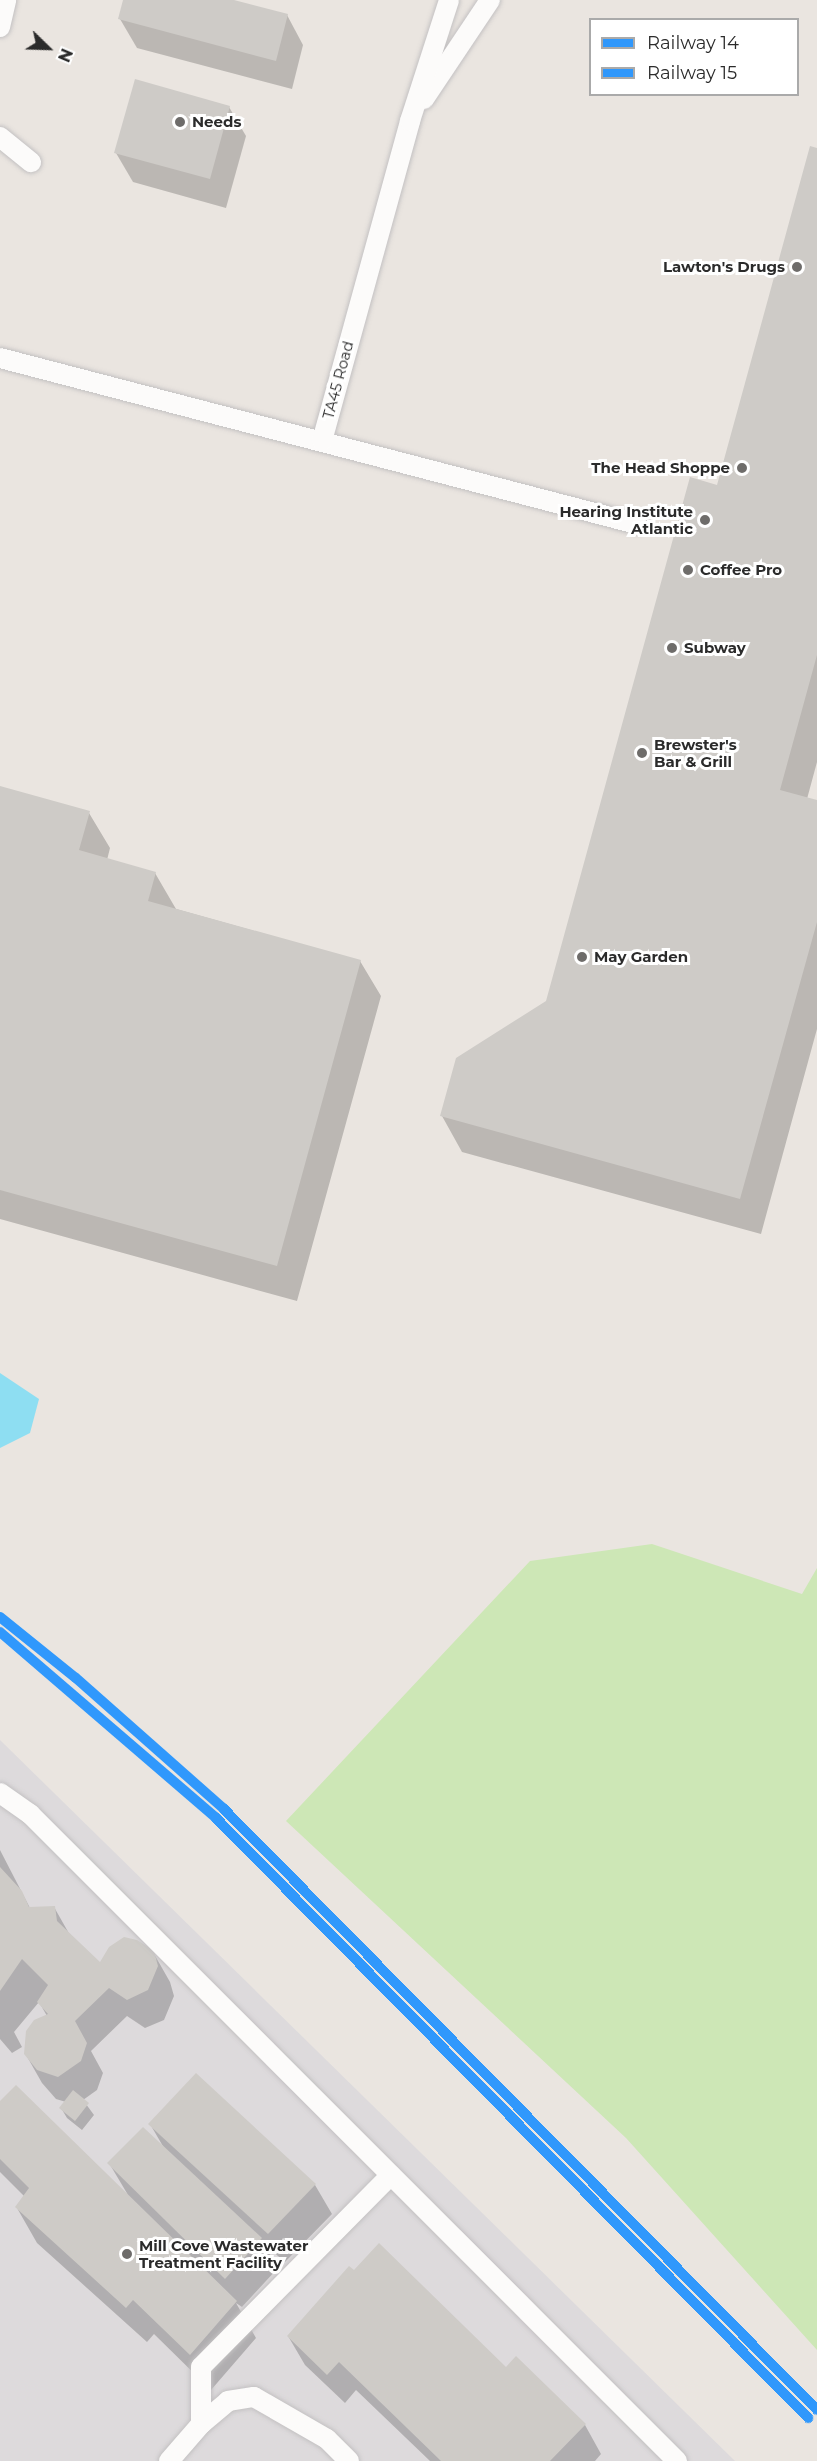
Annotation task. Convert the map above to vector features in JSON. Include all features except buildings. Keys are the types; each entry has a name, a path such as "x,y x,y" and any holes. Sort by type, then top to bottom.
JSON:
{"lane":[{"path":"0,27 6,0"},
{"name":"TA45 Road","path":"322,441 410,121 449,0"},
{"path":"410,121 490,0"},
{"path":"0,137 31,162"},
{"path":"0,358 637,524"},
{"path":"0,1793 30,1814 677,2461"},
{"path":"201,2424 201,2367 391,2175"},
{"path":"169,2461 201,2424 228,2401 254,2397 327,2439 349,2461"}],"shaded area":[{"name":"Mill Cove Wastewater Treatment Facility","path":"0,1740 735,2461 0,2461"}],"green space":[{"path":"652,1544 802,1594 817,1568 817,2350 626,2138 286,1821 530,1561"}],"water":[{"path":"0,1373 39,1399 30,1433 0,1448"}],"rail line":[{"name":"14","path":"0,1617 76,1678 224,1809 817,2410"},
{"name":"15","path":"0,1632 216,1818 808,2418"}],"place":[{"name":"Needs","path":"180,122"},
{"name":"Lawton's Drugs","path":"797,267"},
{"name":"The Head Shoppe","path":"742,468"},
{"name":"Hearing Institute Atlantic","path":"705,520"},
{"name":"Coffee Pro","path":"688,570"},
{"name":"Subway","path":"672,648"},
{"name":"Brewster's Bar & Grill","path":"642,753"},
{"name":"May Garden","path":"582,957"},
{"name":"Mill Cove Wastewater Treatment Facility","path":"127,2254"}]}
